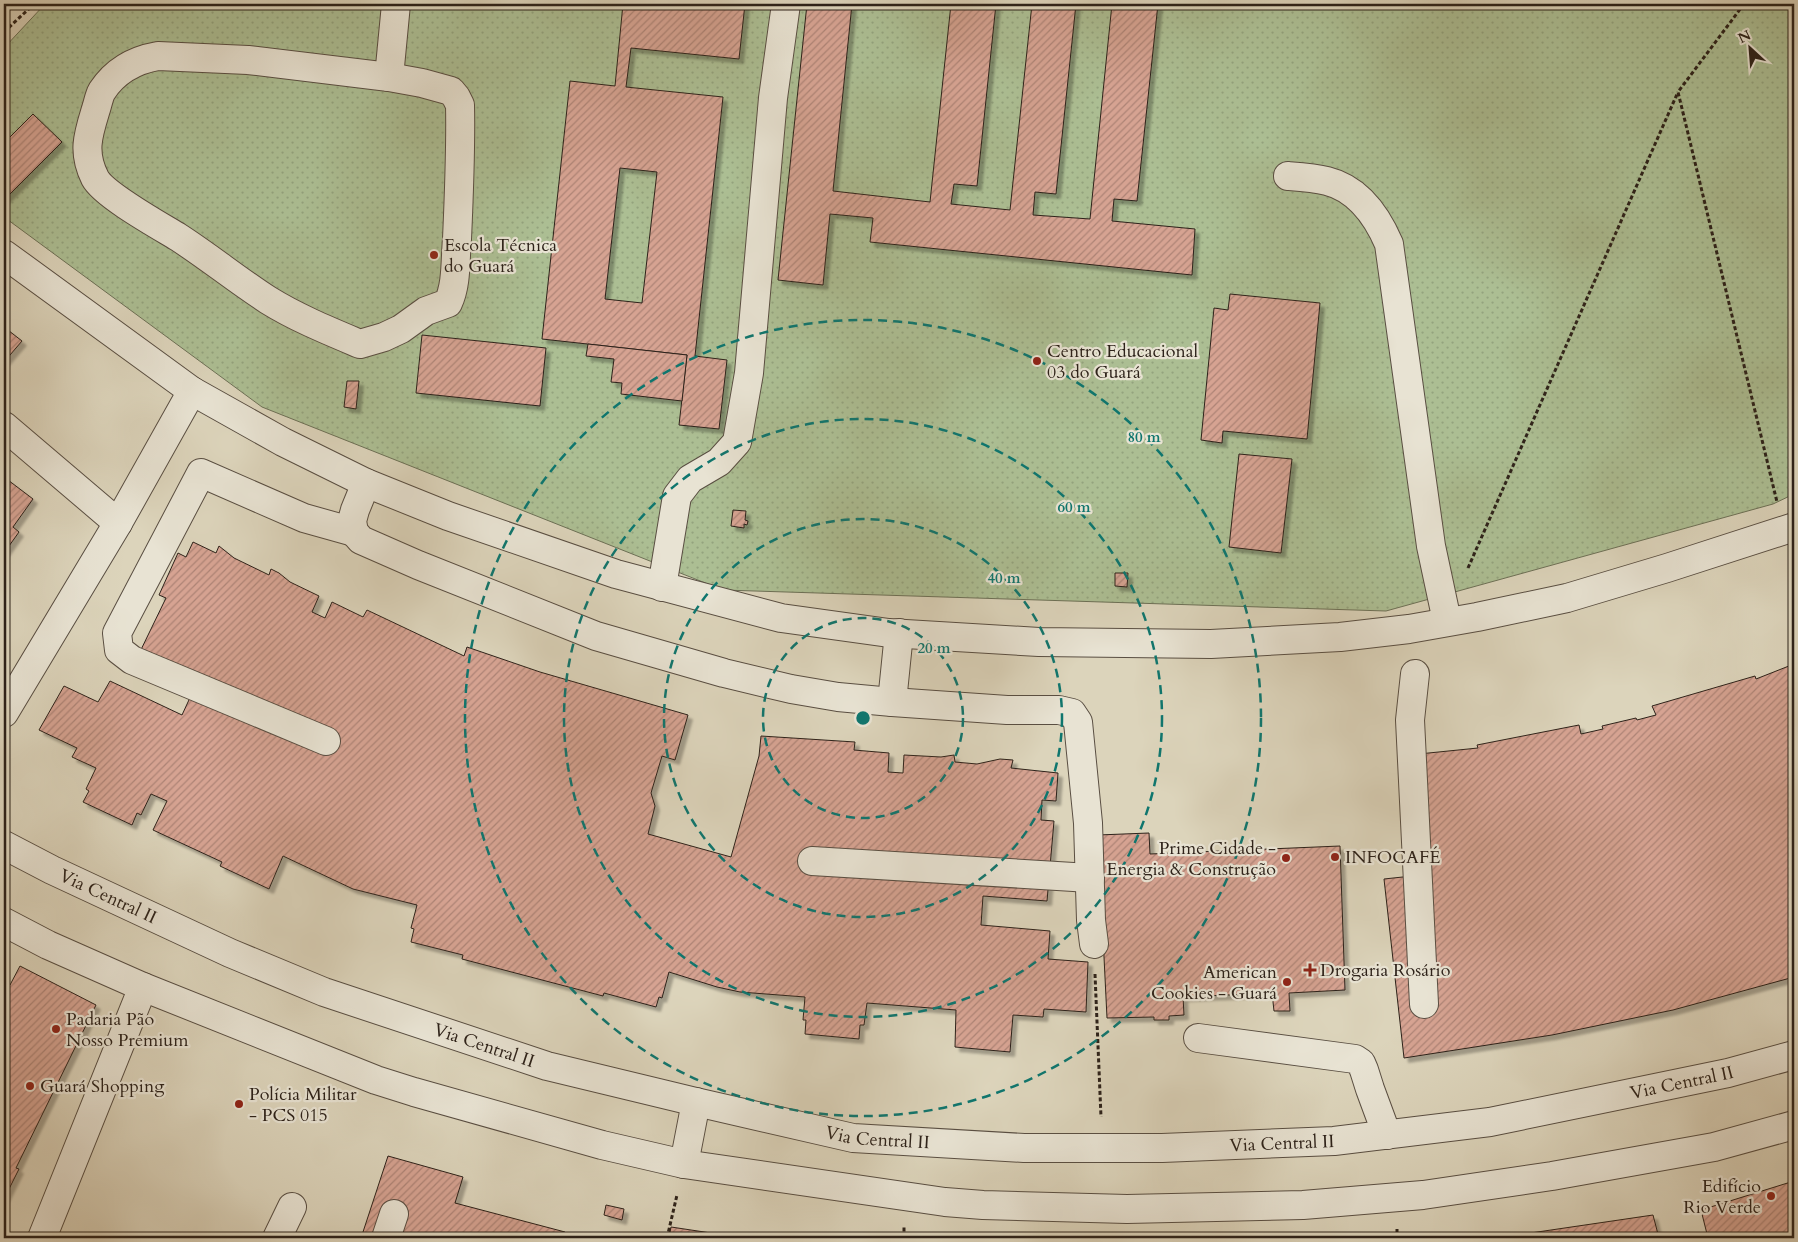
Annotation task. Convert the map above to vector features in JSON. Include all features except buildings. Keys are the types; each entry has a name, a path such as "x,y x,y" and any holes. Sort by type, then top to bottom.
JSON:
{"street":[{"path":"389,78 396,4"},
{"path":"662,587 678,496 690,478 719,462 737,442 749,373 774,98 786,4"},
{"path":"173,56 248,60 389,78 422,83 451,91 460,105 461,166 455,273 452,294 448,303 426,311 401,329 384,337 360,344 306,321 269,300 184,241 114,196 96,180 87,157 88,132 101,92 117,74 142,59 173,56"},
{"path":"1288,176 1329,181 1348,190 1367,205 1381,225 1389,244 1431,546 1447,621"},
{"path":"4,254 192,391 283,442 366,483 448,516 616,574 781,618 899,633 1039,642 1211,644 1340,637 1409,629 1567,598 1789,529"},
{"path":"4,713 118,523 192,391"},
{"path":"4,426 118,523"},
{"path":"326,741 132,660 119,650 117,633 201,473 304,518 354,532"},
{"path":"366,483 353,516 352,528 361,540 418,565 596,636 724,673 791,689 838,697 1007,710 1060,710 1072,713 1078,722 1088,823 1091,920 1094,944"},
{"path":"892,702 899,633"},
{"path":"1415,674 1410,720 1424,1004"},
{"name":"Via Central II","path":"4,845 52,870 230,953 324,992 547,1066 853,1138 1024,1148 1162,1148 1334,1141 1490,1122 1728,1074 1794,1055"},
{"path":"812,861 1090,878"},
{"path":"4,922 48,945 143,987 376,1080 399,1087 602,1144 684,1164 945,1202 983,1205 1127,1208 1303,1205 1423,1195 1552,1176 1714,1147 1794,1125"},
{"path":"42,1238 143,987"},
{"path":"1198,1038 1355,1059 1364,1070 1387,1135"},
{"path":"684,1164 696,1102"},
{"path":"277,1238 292,1207"}],"path":[{"path":"4,32 34,4"},
{"path":"1466,572 1678,92 1744,4"},
{"path":"1678,92 1789,529"},
{"path":"1094,944 1102,1148"},
{"path":"667,1238 684,1164"}],"green space":[{"path":"45,4 1794,4 1794,494 1773,504 1386,611 723,590 262,407 4,217 4,48"}],"place":[{"name":"Escola Técnica do Guará","path":"434,255"},
{"name":"Centro Educacional 03 do Guará","path":"1037,361"},
{"name":"INFOCAFÉ","path":"1335,857"},
{"name":"Prime Cidade - Energia & Construção","path":"1286,858"},
{"name":"Drogaria Rosário","path":"1310,970"},
{"name":"American Cookies - Guará","path":"1287,982"},
{"name":"Padaria Pão Nosso Premium","path":"56,1029"},
{"name":"Guará Shopping","path":"30,1086"},
{"name":"Polícia Militar - PCS 015","path":"239,1104"},
{"name":"Edifício Rio Verde","path":"1771,1196"}]}
